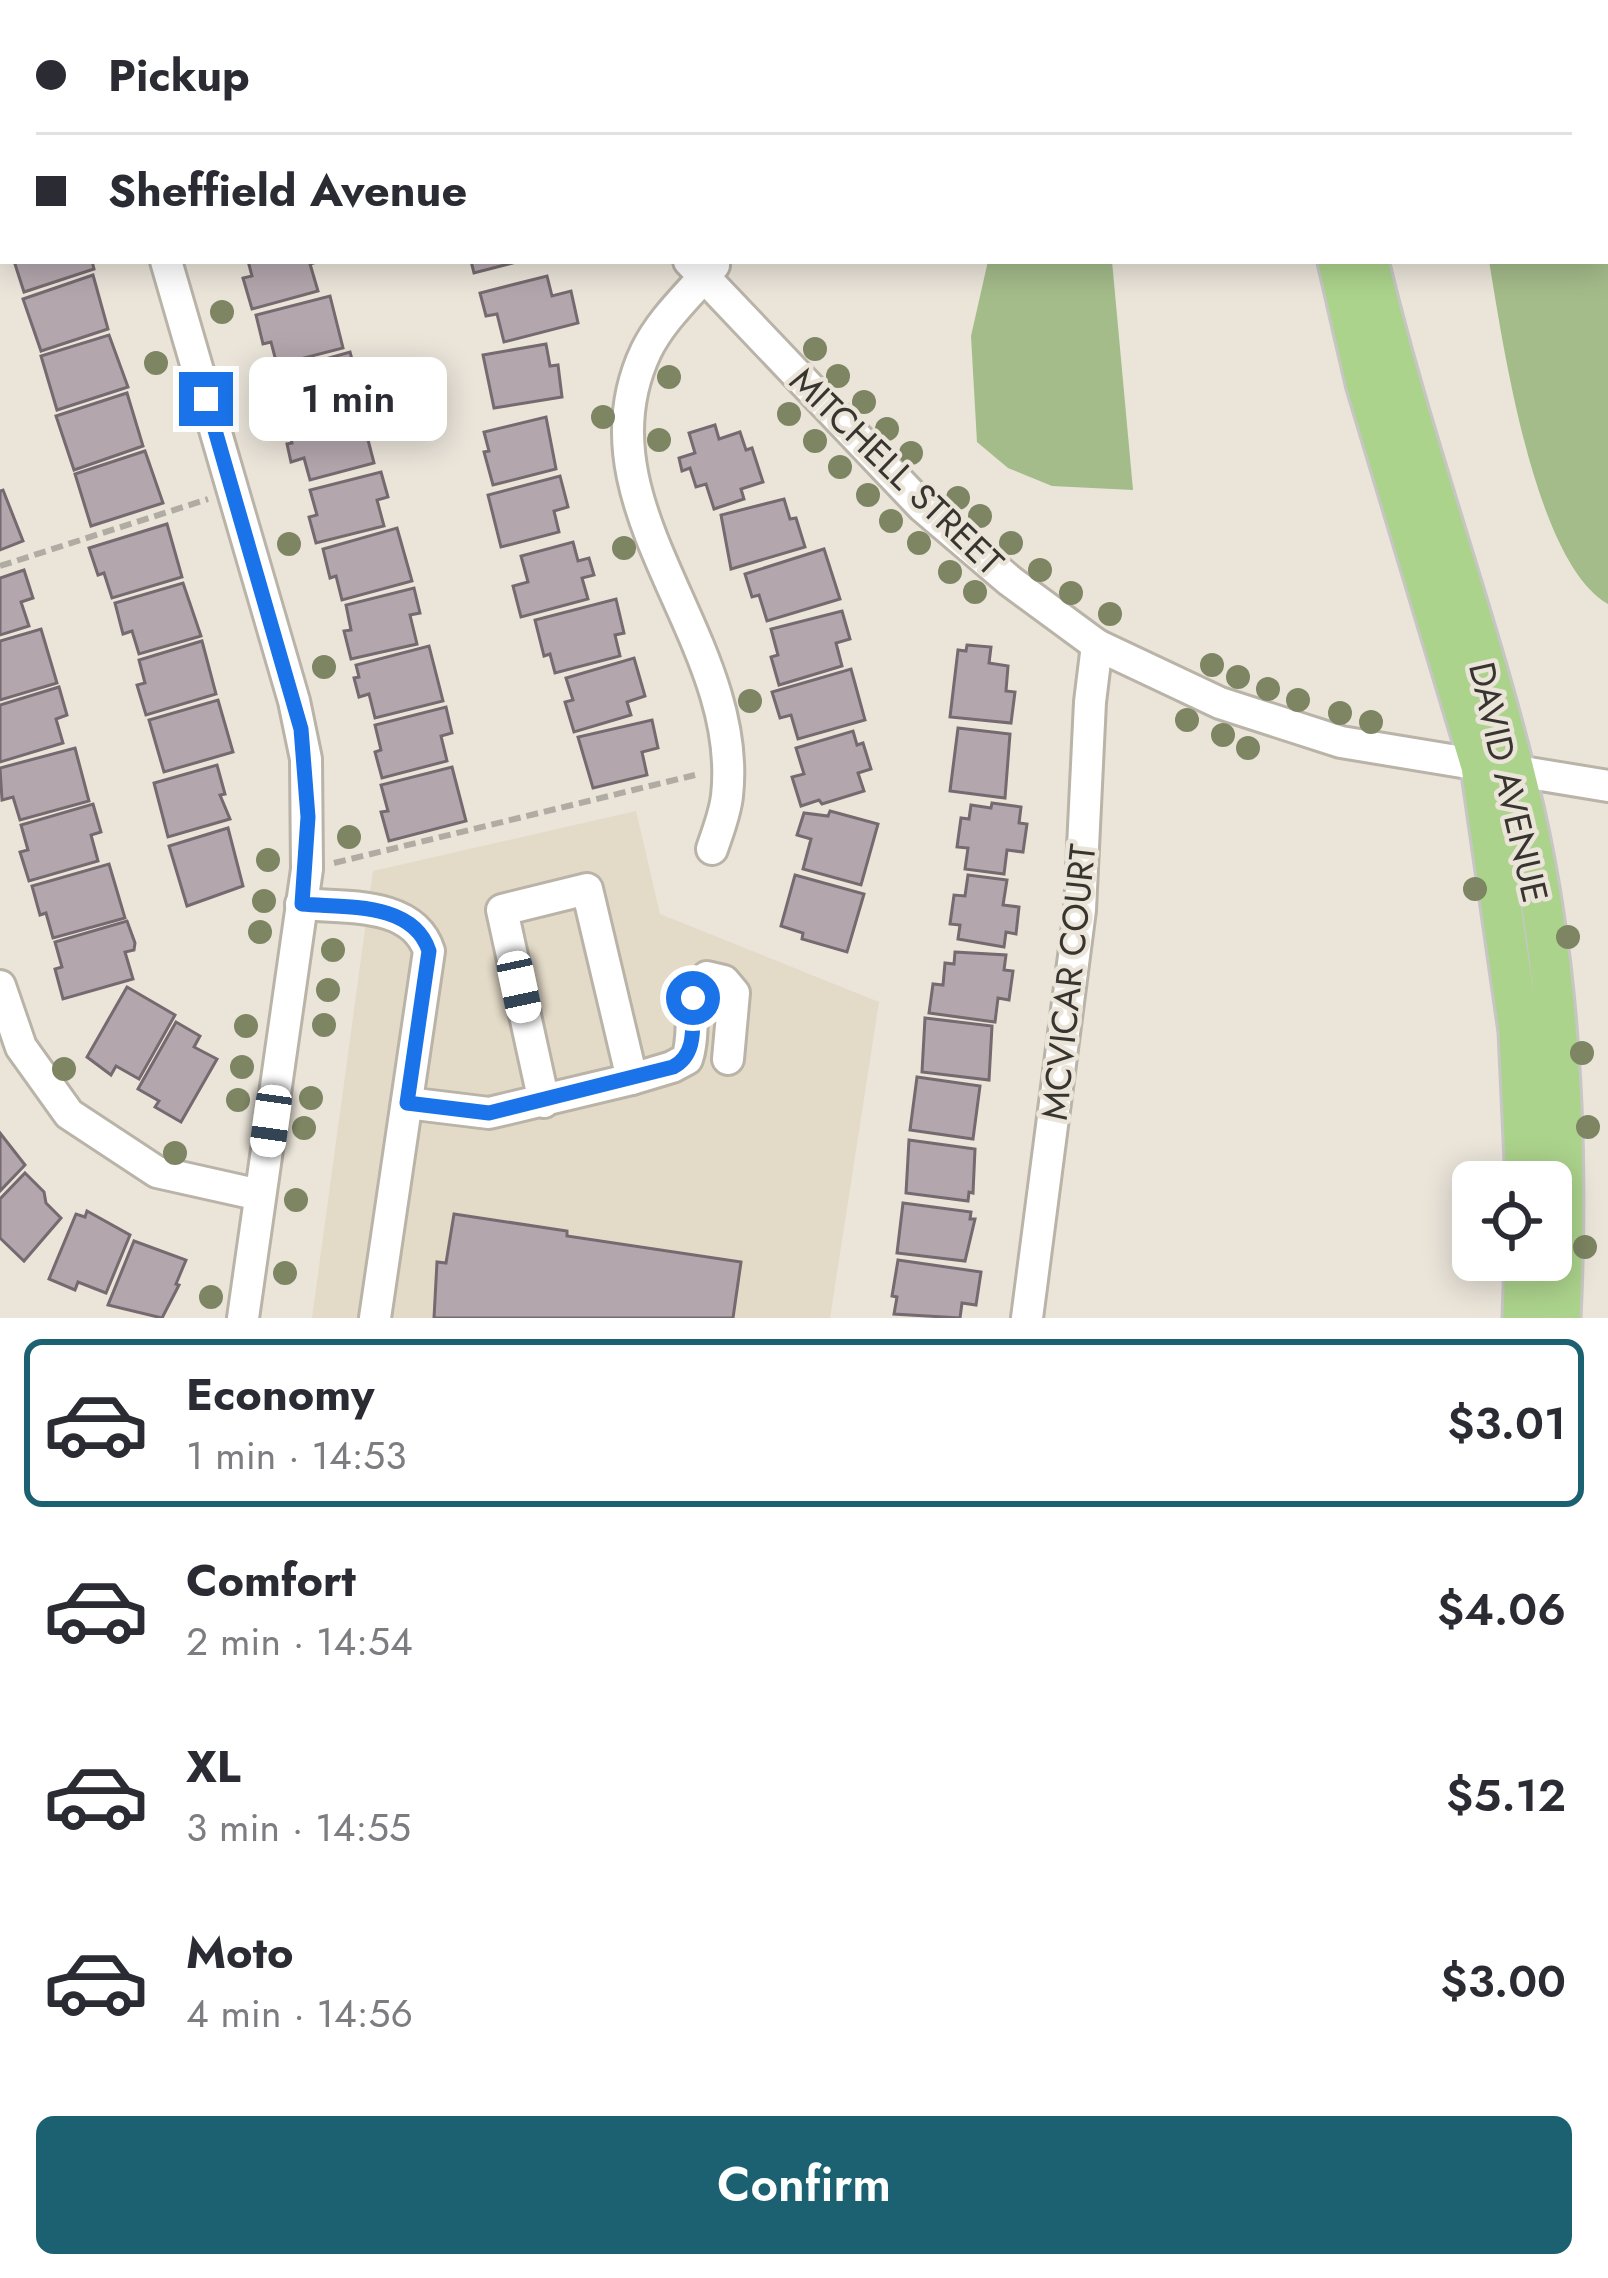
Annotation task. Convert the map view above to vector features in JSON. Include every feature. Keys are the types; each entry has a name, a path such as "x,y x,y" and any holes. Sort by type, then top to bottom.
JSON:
{"main road":[{"name":"DAVID AVENUE","path":"1339,264 1366,383 1497,769 1532,858 1556,1043 1564,1200 1560,1318"},
{"name":"DAVID AVENUE","path":"1370,264 1497,769 1525,1161"},
{"path":"1522,1318 1525,1281"}],"street":[{"path":"167,264 301,729 308,789 307,869 243,1318"},
{"path":"703,266 646,352 634,387 627,447 641,512 703,653 719,708 728,778 712,849"},
{"name":"MITCHELL STREET","path":"703,266 922,506 1010,581 1097,645 1220,704 1282,725 1361,746 1608,787"},
{"name":"MCVICAR COURT","path":"1028,1318 1081,910 1097,645"},
{"path":"544,1102 502,910 587,889 632,1079"},
{"path":"302,904 400,917 424,935 429,951 376,1318"},
{"path":"407,1103 489,1113 673,1067 687,1059 693,998 707,977 724,981 734,992 728,1059"},
{"path":"0,986 21,1047 69,1114 157,1172 260,1195"}],"path":[{"path":"0,566 233,491"},
{"path":"307,869 695,776"}],"shaded area":[{"path":"636,811 660,914 879,1002 830,1318 312,1318 373,871"}],"green space":[{"path":"987,264 1112,264 1133,490 1052,486 1008,468 977,442 971,336"},
{"path":"1490,264 1608,264 1608,604 1582,581 1560,544 1526,448"}],"building":[{"path":"15,264 93,264 94,269 24,292"},
{"path":"249,264 310,264 318,291 252,309 243,278 252,276"},
{"path":"472,264 508,264 474,273"},
{"path":"93,275 108,329 41,351 23,299"},
{"path":"547,276 552,296 571,291 578,323 504,342 497,314 486,316 480,293"},
{"path":"330,296 343,348 277,365 271,342 263,344 256,315"},
{"path":"109,335 128,387 57,410 41,356"},
{"path":"546,344 550,366 558,365 562,397 494,408 483,355"},
{"path":"350,352 357,378 347,380 354,408 286,427 278,397 288,394 282,371"},
{"path":"127,393 143,446 74,470 56,416"},
{"path":"361,413 374,463 310,480 304,458 291,462 289,431"},
{"path":"546,417 556,469 493,485 484,432"},
{"path":"715,425 719,439 740,432 746,450 752,448 763,482 741,489 744,499 714,509 706,484 696,487 690,468 682,471 679,458 695,453 689,433"},
{"path":"145,451 163,503 91,526 75,474"},
{"path":"381,472 388,497 377,500 384,526 316,543 309,517 317,515 310,490"},
{"path":"560,476 568,507 554,511 559,532 501,547 488,495"},
{"path":"0,491 23,541 0,550"},
{"path":"784,499 805,547 731,569 721,515"},
{"path":"167,524 182,577 112,598 89,548"},
{"path":"397,528 412,581 342,600 323,549"},
{"path":"573,542 578,561 589,558 594,575 582,578 588,599 521,617 513,586 528,582 521,556"},
{"path":"824,549 840,599 767,621 759,595 752,597 745,574"},
{"path":"24,570 33,598 21,602 29,626 0,635 0,578"},
{"path":"183,583 201,636 139,654 132,631 123,634 115,603"},
{"path":"414,588 420,613 410,615 417,644 351,659 344,631 351,630 346,605"},
{"path":"616,599 624,633 615,635 620,656 555,673 550,654 544,656 535,620"},
{"path":"842,611 850,639 836,643 842,666 779,685 771,657 778,655 771,629"},
{"path":"41,629 57,683 0,700 0,641"},
{"path":"202,641 216,694 146,715 137,685 145,683 139,660"},
{"path":"967,645 991,647 989,663 1008,666 1006,691 1015,692 1011,723 950,717 958,650 966,651"},
{"path":"429,646 443,701 375,718 369,694 359,697 356,665"},
{"path":"634,658 645,696 627,702 631,715 574,732 565,702 573,700 566,678"},
{"path":"851,669 865,720 798,739 791,715 780,718 772,692"},
{"path":"59,687 67,715 56,719 63,743 0,762 0,705"},
{"path":"218,700 233,752 164,772 149,720"},
{"path":"446,707 452,733 441,736 447,761 382,778 375,725"},
{"path":"652,720 658,748 642,752 647,775 593,788 578,737"},
{"path":"958,728 1010,734 1005,798 950,791"},
{"path":"853,731 857,745 863,743 871,769 858,773 864,791 801,806 792,777 804,774 796,748"},
{"path":"75,748 89,801 20,820 13,797 2,800 0,768"},
{"path":"217,765 225,794 220,795 230,819 168,837 154,783"},
{"path":"452,767 466,821 389,841 381,812 388,811 381,785"},
{"path":"992,803 1021,807 1019,823 1027,824 1023,852 1007,850 1004,874 965,869 968,848 957,847 961,818 969,819 971,805 991,808"},
{"path":"93,804 101,832 91,835 98,861 29,881 20,852 28,850 21,825"},
{"path":"830,811 878,824 861,885 803,869 811,839 797,835 804,813 828,816"},
{"path":"228,828 243,886 187,906 169,846"},
{"path":"109,864 125,918 53,938 32,886"},
{"path":"795,875 864,894 847,952 802,939 803,933 781,926"},
{"path":"968,875 1007,880 1003,905 1019,907 1016,934 1006,932 1004,947 958,939 960,925 950,924 954,895 965,896"},
{"path":"127,921 135,943 134,950 125,952 133,979 63,999 55,969 62,967 55,942"},
{"path":"955,952 1006,955 1004,970 1013,971 1009,1000 998,998 995,1022 929,1013 933,984 943,985 945,963 954,964"},
{"path":"127,987 175,1015 139,1079 116,1066 111,1075 87,1057"},
{"path":"925,1018 992,1026 989,1080 922,1072"},
{"path":"176,1022 200,1036 194,1047 217,1059 181,1122 155,1107 159,1101 138,1089"},
{"path":"917,1077 980,1086 973,1139 910,1130"},
{"path":"0,1133 25,1165 0,1191"},
{"path":"909,1140 975,1149 973,1193 969,1192 968,1201 906,1193"},
{"path":"25,1173 61,1218 24,1261 0,1238 0,1199"},
{"path":"903,1203 971,1212 970,1219 975,1219 965,1261 897,1253"},
{"path":"87,1211 130,1235 106,1293 78,1282 75,1290 49,1279 76,1214 85,1217"},
{"path":"454,1214 741,1262 733,1318 434,1318 437,1262 446,1263"},
{"path":"134,1241 186,1260 162,1318 108,1305"},
{"path":"898,1260 981,1272 976,1305 962,1303 960,1318 894,1314"}],"route":[{"path":"206,399 301,729 308,817 302,904 400,917 424,935 429,951 407,1103 489,1113 673,1067 691,1051 693,998"}]}
